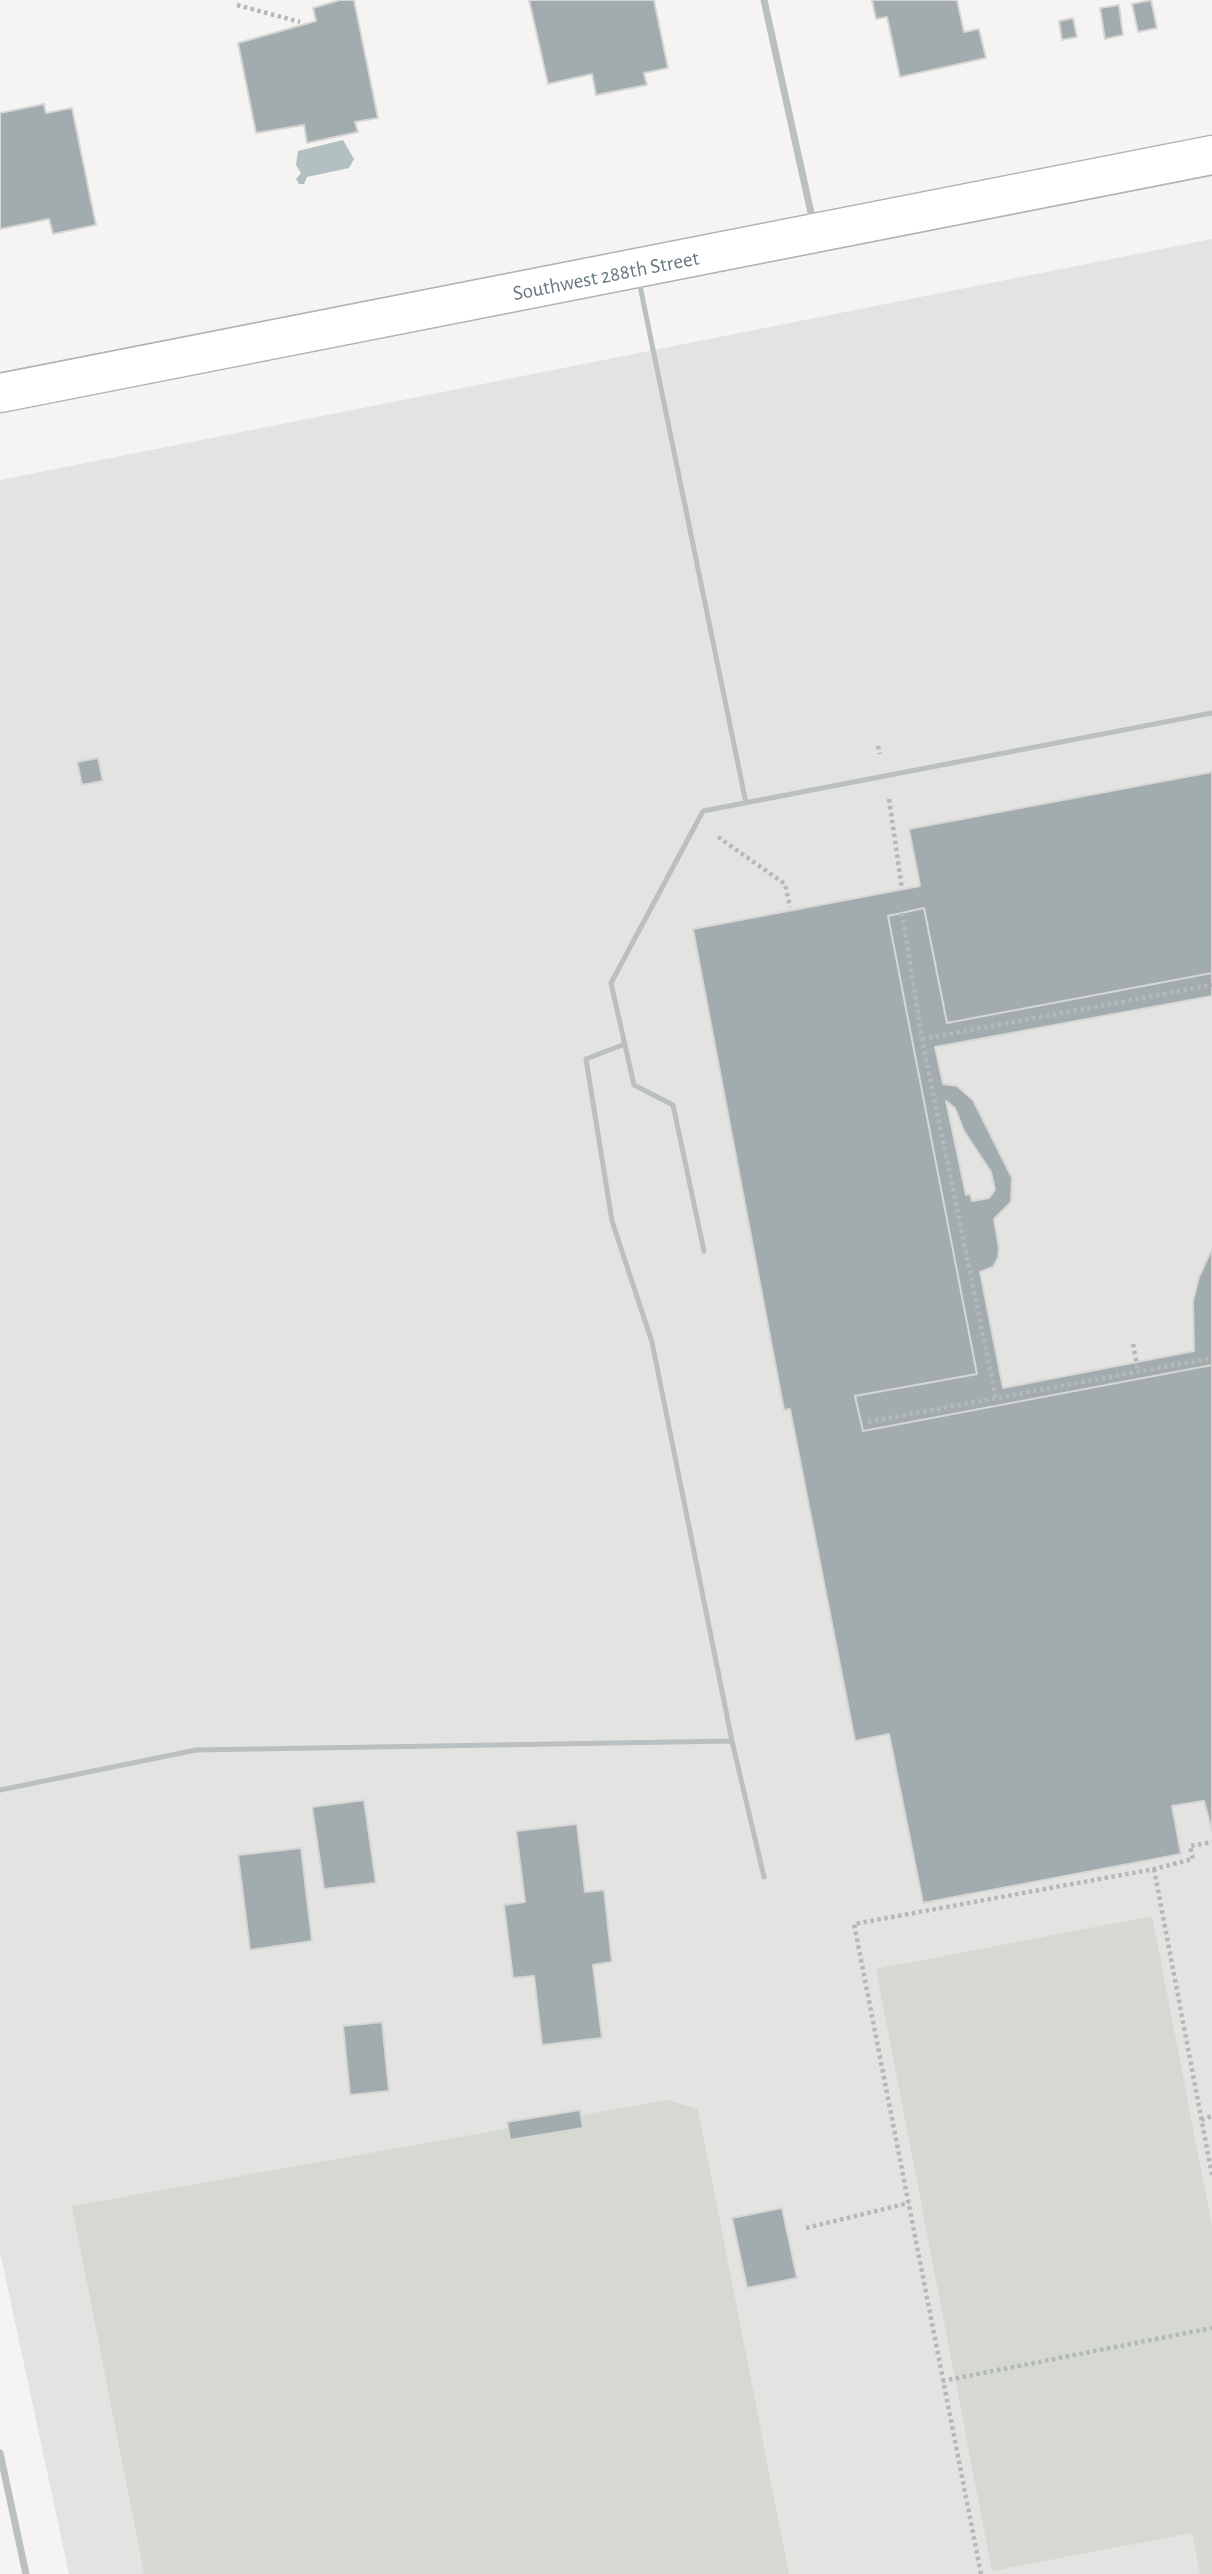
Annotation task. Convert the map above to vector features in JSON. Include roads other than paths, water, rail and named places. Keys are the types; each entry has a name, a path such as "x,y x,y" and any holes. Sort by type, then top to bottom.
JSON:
{"street":[{"path":"764,0 815,234"},
{"name":"Southwest 288th Street","path":"0,393 1212,155"},
{"path":"0,2453 26,2574"}],"lane":[{"path":"636,270 746,803"},
{"path":"704,1251 673,1105 634,1085 611,983 703,811 1212,713"},
{"path":"625,1044 586,1059 612,1221 652,1342 732,1741 764,1877"},
{"path":"0,1790 196,1750 732,1741"}]}
